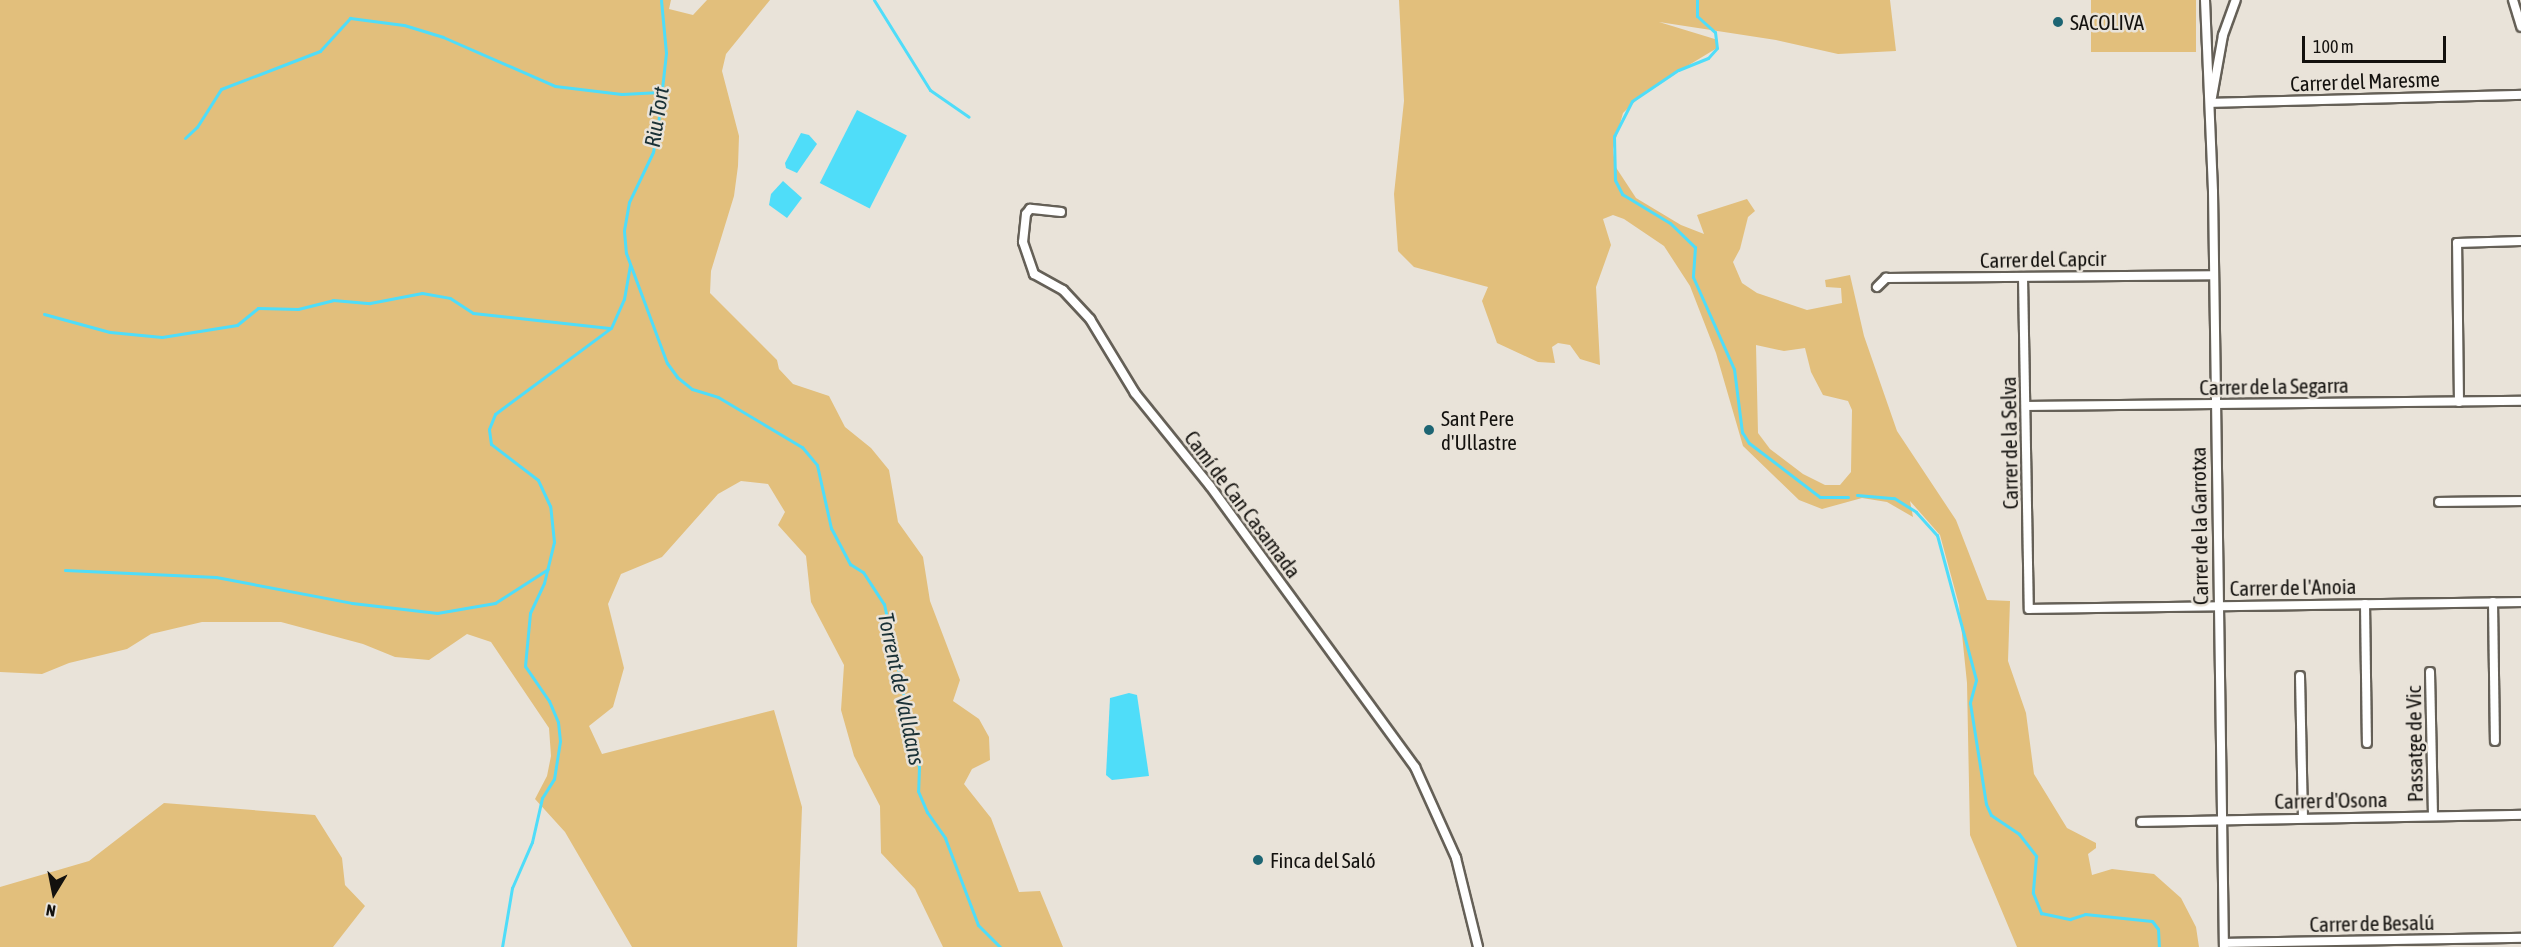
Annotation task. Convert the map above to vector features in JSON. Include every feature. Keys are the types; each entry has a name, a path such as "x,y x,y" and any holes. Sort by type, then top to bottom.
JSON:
{"street":[{"name":"Carrer de la Garrotxa","path":"2205,0 2214,275 2214,405 2224,945"},
{"name":"Carrer de la Garrotxa","path":"2210,103 2223,34 2235,0"},
{"path":"2512,0 2521,27"},
{"name":"Carrer del Maresme","path":"2210,103 2521,95"},
{"name":"Camí de Can Casamada","path":"1061,212 1030,209 1026,214 1023,242 1034,274 1064,290 1090,319 1136,393 1210,486 1404,750 1422,779 1456,858 1478,947"},
{"path":"2459,402 2457,243 2521,241"},
{"name":"Carrer del Capcir","path":"1876,287 1886,278 2214,275"},
{"name":"Carrer de la Selva","path":"2022,277 2028,406 2029,609"},
{"name":"Carrer de la Segarra","path":"2028,406 2521,401"},
{"path":"2439,502 2521,501"},
{"path":"2493,602 2495,741"},
{"name":"Carrer de l'Anoia","path":"2029,609 2521,602"},
{"path":"2365,604 2367,743"},
{"name":"Passatge de Vic","path":"2430,672 2433,816"},
{"path":"2300,676 2303,818"},
{"name":"Carrer d'Osona","path":"2141,822 2521,815"},
{"name":"Carrer de Besalú","path":"2224,945 2521,938"}],"shaded area":[{"path":"0,0 671,0 669,9 693,15 707,0 770,0 726,54 722,71 739,136 738,166 734,196 711,271 710,293 777,360 779,369 793,384 829,396 845,427 871,448 889,470 898,522 923,557 930,601 960,680 953,701 979,719 989,737 990,760 972,769 964,784 991,818 1019,892 1040,891 1063,947 943,947 915,889 881,853 880,806 854,756 841,710 844,665 811,602 806,556 778,525 785,512 768,484 741,481 718,494 662,557 621,574 608,604 624,668 613,707 589,726 602,754 774,710 802,807 797,947 632,947 565,832 535,799 547,776 551,756 549,728 491,642 467,634 429,660 395,657 363,644 281,622 202,622 151,634 127,649 69,663 42,674 0,672"},
{"path":"1399,0 1890,0 1896,51 1838,54 1776,40 1659,22 1718,40 1717,48 1646,91 1623,113 1613,149 1615,166 1636,198 1681,225 1704,234 1697,215 1747,199 1755,211 1748,217 1740,249 1733,262 1742,283 1757,293 1807,310 1842,303 1841,288 1826,287 1825,280 1850,275 1864,336 1897,431 1956,520 1987,600 2010,601 2008,661 2026,713 2034,774 2067,828 2096,843 2096,848 2088,854 2092,875 2112,869 2154,874 2181,898 2196,927 2199,947 2017,947 1970,835 1967,683 1959,605 1940,535 1910,501 1913,517 1887,502 1862,498 1822,509 1799,500 1743,446 1716,353 1690,286 1664,246 1624,219 1613,215 1603,219 1611,245 1596,287 1600,365 1580,359 1570,345 1558,343 1552,347 1555,363 1538,362 1497,343 1482,301 1488,287 1414,267 1398,251 1394,194 1404,101","holes":["1756,345 1784,351 1805,348 1811,372 1823,395 1848,401 1852,410 1851,472 1840,485 1825,485 1803,474 1770,449 1758,433"]},
{"path":"2091,0 2196,0 2196,52 2091,52"},
{"path":"164,803 315,815 342,858 345,885 365,906 333,947 0,947 0,887 89,861"}],"water":[{"path":"857,110 907,135 870,208 820,183"},
{"path":"801,133 809,135 817,144 797,173 786,168 785,163"},
{"path":"783,181 802,198 787,218 769,205 771,194"},
{"path":"1129,693 1137,695 1149,776 1112,780 1106,775 1110,698"}],"waterway":[{"name":"Torrent de Valldans","path":"661,0 666,53 658,124 653,152 629,202 624,231 626,253 667,363 677,377 692,389 718,397 802,447 817,465 831,528 850,564 863,572 884,604 919,767 918,791 927,812 945,838 978,925 1000,947"},
{"path":"874,0 930,90 969,117"},
{"path":"1697,0 1697,16 1715,32 1717,48 1708,58 1678,70 1632,101 1614,136 1615,180 1622,194 1670,223 1695,247 1693,277 1734,369 1742,432 1749,443 1820,497 1848,497"},
{"name":"Riu Tort","path":"185,138 197,127 221,89 320,51 350,18 404,25 443,37 555,86 622,94 660,92"},
{"path":"502,947 512,888 532,842 542,798 554,779 560,741 558,722 549,701 525,666 530,613 544,583 554,542 550,506 538,480 491,444 489,429 495,414 611,328 624,299 630,266"},
{"path":"44,314 110,332 162,337 237,325 258,308 298,309 333,300 370,303 422,293 450,298 473,313 609,328"},
{"path":"1857,495 1894,498 1916,512 1937,535 1976,680 1970,703 1986,804 1991,815 2019,834 2036,856 2033,893 2041,913 2070,919 2085,914 2152,921 2158,929 2159,947"},
{"path":"65,570 216,577 352,603 437,613 495,603 548,569"}],"place":[{"name":"SACOLIVA","path":"2058,22"},
{"name":"Sant Pere d'Ullastre","path":"1429,430"},
{"name":"Finca del Saló","path":"1258,860"}]}
